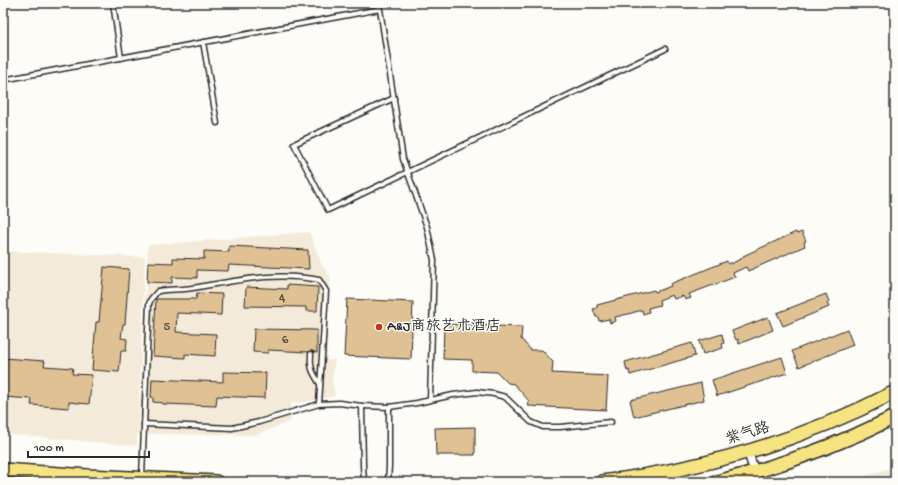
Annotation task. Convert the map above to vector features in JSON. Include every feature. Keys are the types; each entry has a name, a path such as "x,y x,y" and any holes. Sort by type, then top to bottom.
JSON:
{"main road":[{"name":"紫气路","path":"602,482 645,477 748,452 813,430 895,392"},
{"path":"717,482 756,477 869,430 895,417"},
{"path":"3,470 216,482"}],"street":[{"path":"748,452 756,477"}],"lane":[{"path":"113,3 121,58"},
{"path":"3,80 380,9 403,159 427,227 434,260 430,400"},
{"path":"203,42 217,124"},
{"path":"394,98 294,144 328,210 666,49"},
{"path":"142,478 150,304 151,298 154,294 163,290 182,290 259,276 309,278 319,280 326,291 319,404"},
{"path":"311,354 310,365 312,372 320,384"},
{"path":"144,424 232,428 259,422 319,404 339,403 389,407 477,392 505,397 526,418 543,427 560,427 611,422"},
{"path":"362,406 364,482"},
{"path":"388,482 389,407"}],"shaded area":[{"path":"309,232 322,265 331,278 328,288 327,360 335,360 332,379 335,396 291,403 291,421 256,435 138,435 148,245"},
{"path":"3,251 145,257 137,446 3,434"},
{"path":"895,466 895,482 848,482"}],"building":[{"path":"796,232 797,234 802,232 806,241 804,242 805,246 748,271 746,267 733,273 735,277 689,294 691,298 685,300 683,296 674,299 672,295 659,300 660,305 648,308 649,312 643,314 642,310 615,317 616,321 610,323 609,319 599,321 598,317 596,317 593,309 597,308 597,305 654,290 655,292 661,290 671,286 670,284 727,261 728,264 731,262 731,264 744,257 743,256"},
{"path":"229,246 308,250 309,269 229,265 228,271 197,270 197,278 172,277 172,283 147,282 148,262 173,263 173,258 204,259 204,251 229,252"},
{"path":"104,267 129,269 125,324 123,324 121,338 127,339 126,351 121,351 119,372 92,370 96,322 99,322"},
{"path":"287,285 318,287 317,311 306,311 306,307 245,306 246,287 287,289"},
{"path":"197,293 222,294 221,315 177,313 176,332 216,334 215,356 185,354 185,358 153,356 156,299 196,299"},
{"path":"826,294 829,307 783,326 777,313"},
{"name":"A&J商旅艺术酒店","path":"347,299 413,302 411,359 344,356"},
{"path":"768,317 773,330 739,344 738,339 736,340 732,331"},
{"path":"444,324 522,327 521,339 531,350 542,350 553,362 552,373 608,376 606,410 528,406 529,401 514,384 508,383 497,372 472,371 472,360 443,359"},
{"path":"254,329 317,330 317,353 312,351 268,350 268,353 253,352"},
{"path":"847,329 853,345 799,367 792,351"},
{"path":"722,334 724,343 722,344 723,348 703,354 699,341"},
{"path":"692,343 695,356 630,375 629,370 627,371 625,362"},
{"path":"782,357 787,373 717,396 712,380"},
{"path":"3,358 45,361 44,366 73,368 72,374 92,375 89,404 69,402 69,408 31,405 32,399 3,397"},
{"path":"223,372 266,373 265,398 217,396 216,406 163,404 153,402 153,397 151,397 152,379 223,382"},
{"path":"701,383 704,400 634,417 630,400"},
{"path":"475,427 475,455 436,455 435,428"}],"place":[{"name":"A&J商旅艺术酒店","path":"379,327"}]}
